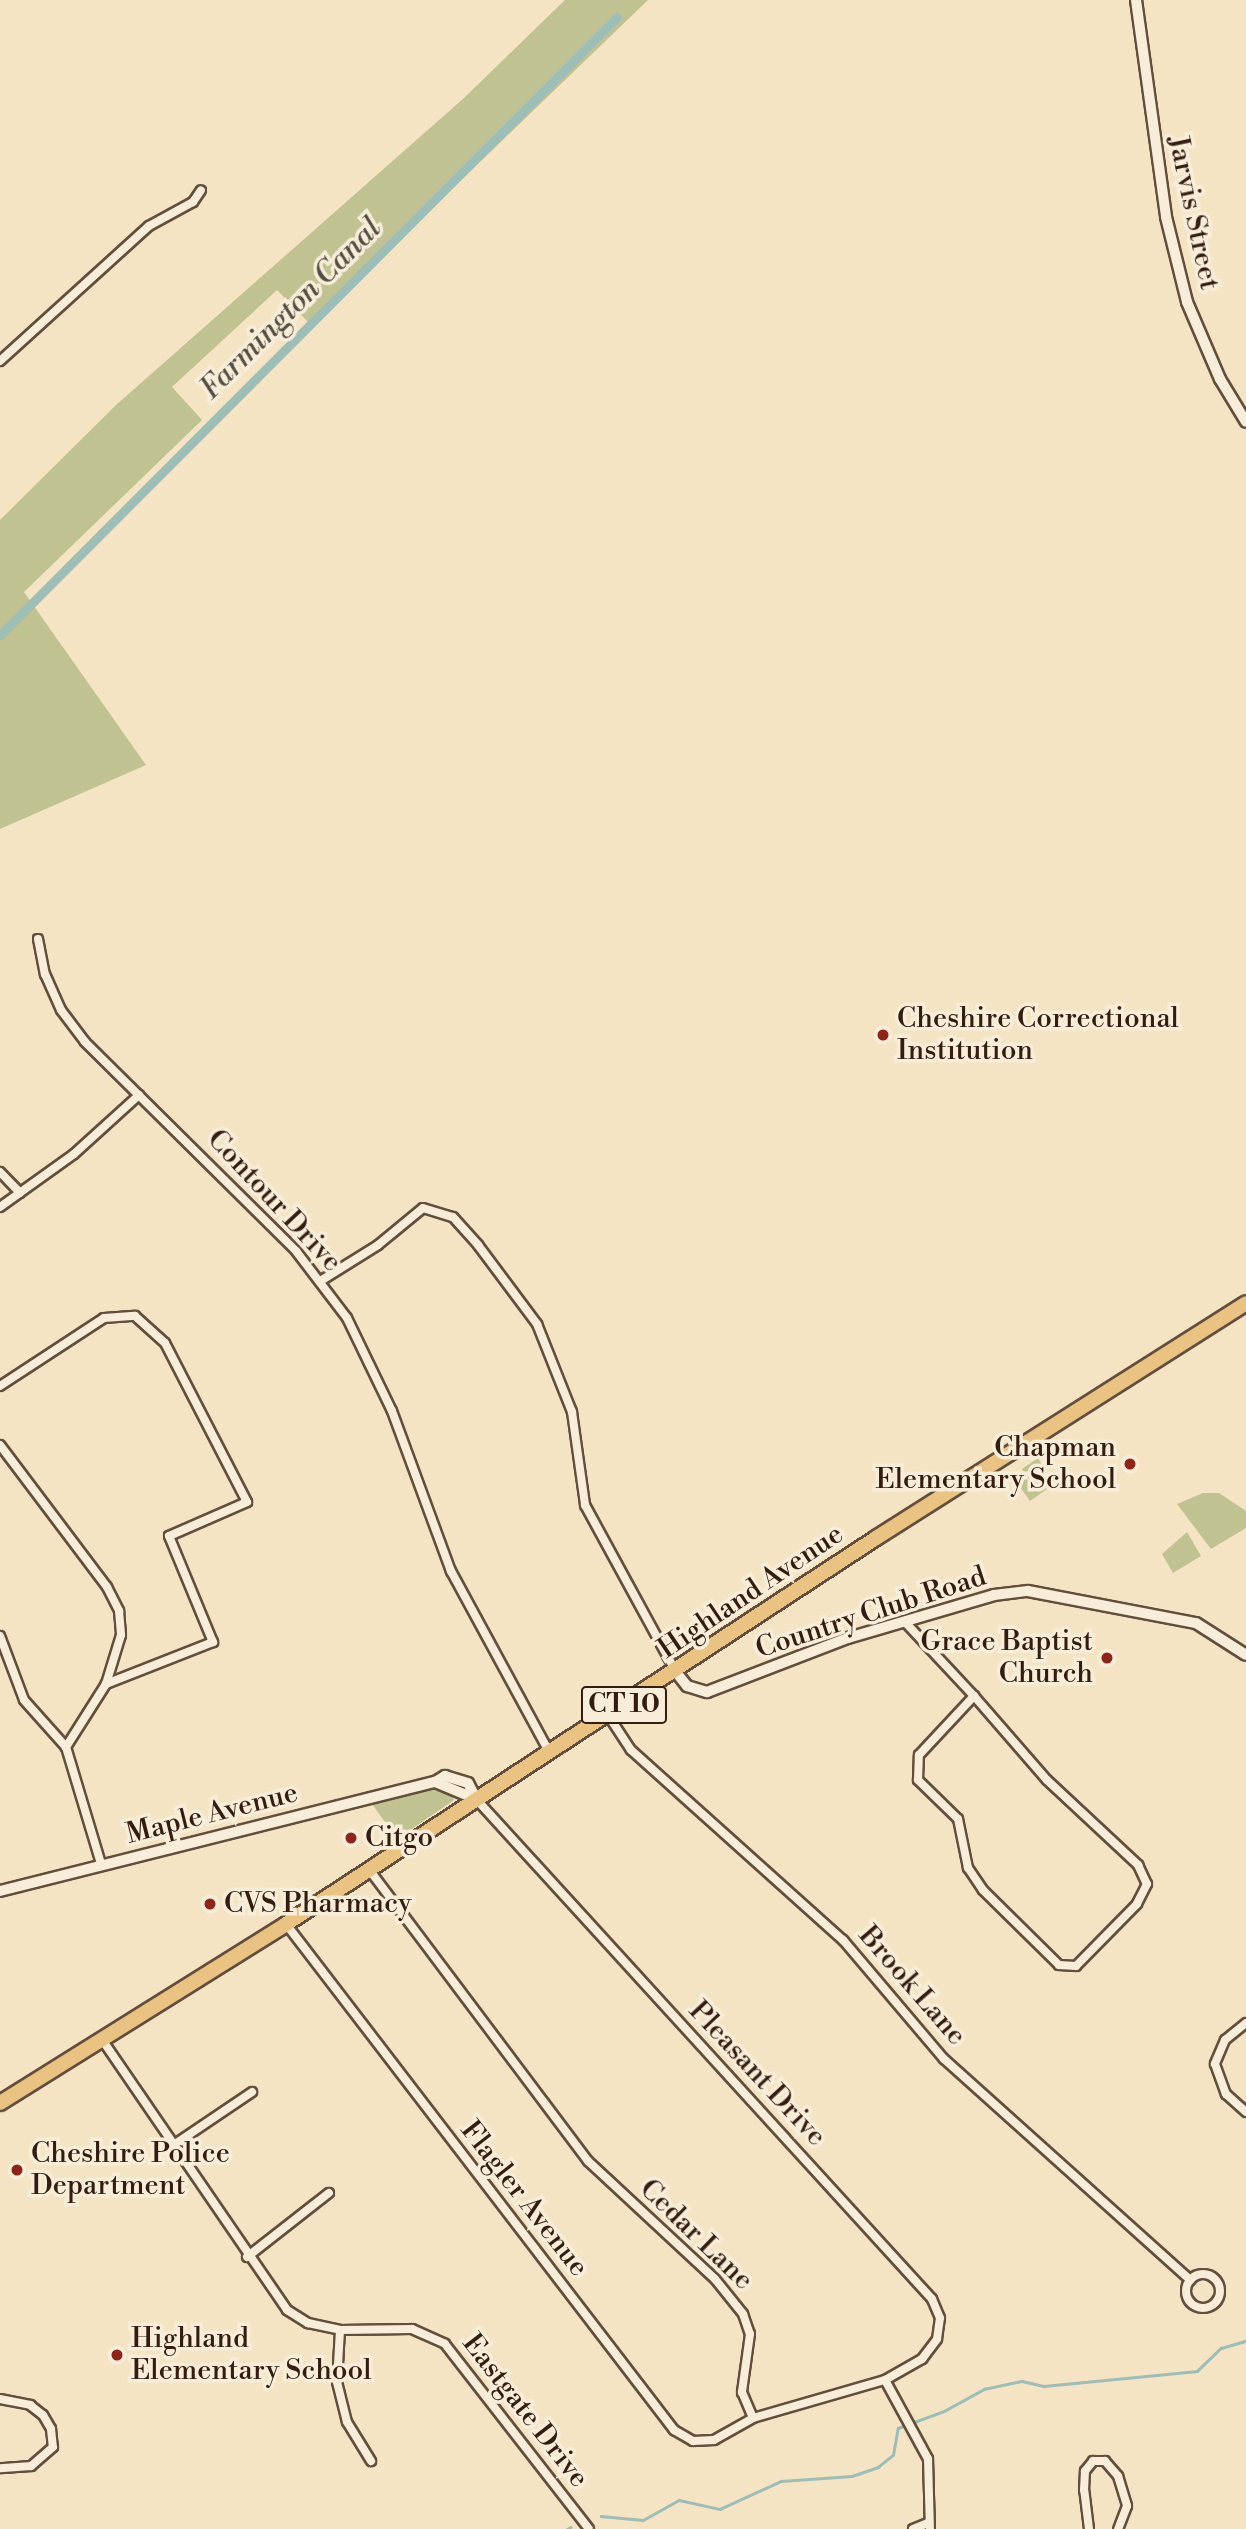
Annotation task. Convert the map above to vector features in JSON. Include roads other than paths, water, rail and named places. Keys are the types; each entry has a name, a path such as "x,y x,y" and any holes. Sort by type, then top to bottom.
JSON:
{"highway":[{"name":"Highland Avenue","path":"0,2103 286,1924 548,1751 676,1672 876,1538 1246,1303"}],"street":[{"name":"Jarvis Street","path":"1136,0 1166,217 1187,302 1220,379 1246,422"},
{"path":"0,361 149,226 193,202 201,190"},
{"name":"Contour Drive","path":"38,939 45,975 61,1010 139,1095 321,1280 347,1318 392,1411 451,1571 548,1751"},
{"path":"0,1207 74,1154 139,1095"},
{"path":"0,1172 20,1193"},
{"path":"321,1280 378,1245 423,1208 453,1217 478,1245 537,1324 572,1412 585,1506 676,1672"},
{"path":"0,1386 104,1318 135,1316 165,1343 247,1502 169,1536 213,1642 106,1684"},
{"path":"0,1445 107,1587 118,1611 121,1635 106,1684 66,1747"},
{"name":"Country Club Road","path":"676,1672 687,1686 707,1692 848,1638 994,1595 1043,1591 1196,1623 1246,1655"},
{"path":"905,1622 975,1696 1047,1780 1138,1865 1147,1884 1137,1904 1076,1966 1059,1965 983,1890 968,1868 958,1819 918,1780 919,1755 975,1696"},
{"path":"0,1636 24,1700 66,1747 101,1864"},
{"name":"Brook Lane","path":"608,1715 631,1750 844,1940 944,2059 1190,2280"},
{"name":"Maple Avenue","path":"0,1891 435,1783 476,1799"},
{"name":"Pleasant Drive","path":"476,1799 932,2299 940,2318 937,2339 922,2359 885,2380"},
{"name":"Cedar Lane","path":"368,1868 588,2161 715,2279 743,2314 750,2334 742,2392 753,2418"},
{"name":"Flagler Avenue","path":"286,1924 674,2430 693,2441 714,2440 753,2418"},
{"path":"1246,2022 1225,2039 1215,2064 1226,2094 1246,2112"},
{"name":"Eastgate Drive","path":"103,2041 175,2144 247,2257 287,2310 308,2323 340,2330 412,2329 445,2344 589,2529"},
{"path":"175,2144 253,2092"},
{"path":"247,2257 329,2193"},
{"name":"Brook Lane","path":"1199,2274 1211,2276 1220,2290 1217,2300 1208,2307 1192,2304 1186,2295 1190,2280 1199,2274"},
{"path":"340,2330 340,2395 347,2423 371,2460"},
{"path":"753,2418 885,2380 900,2412 928,2459 932,2489 929,2526 914,2529"},
{"path":"0,2399 30,2404 43,2415 51,2429 53,2447 31,2466 0,2468"},
{"path":"1089,2529 1084,2490 1085,2471 1093,2461 1105,2461 1118,2476 1127,2506 1118,2529"}],"waterway":[{"name":"Farmington Canal","path":"0,635 617,17"},
{"path":"601,2516 643,2520 679,2500 720,2509 781,2481 852,2476 878,2467 893,2455 898,2428 944,2411 984,2389 1022,2381 1044,2386 1197,2371 1221,2348 1246,2341"},
{"path":"567,2529 571,2527"}],"place":[{"name":"Cheshire Correctional Institution","path":"883,1035"},
{"name":"Chapman Elementary School","path":"1130,1464"},
{"name":"Grace Baptist Church","path":"1107,1658"},
{"name":"Citgo","path":"351,1838"},
{"name":"CVS Pharmacy","path":"210,1904"},
{"name":"Cheshire Police Department","path":"17,2170"},
{"name":"Highland Elementary School","path":"117,2355"}]}
